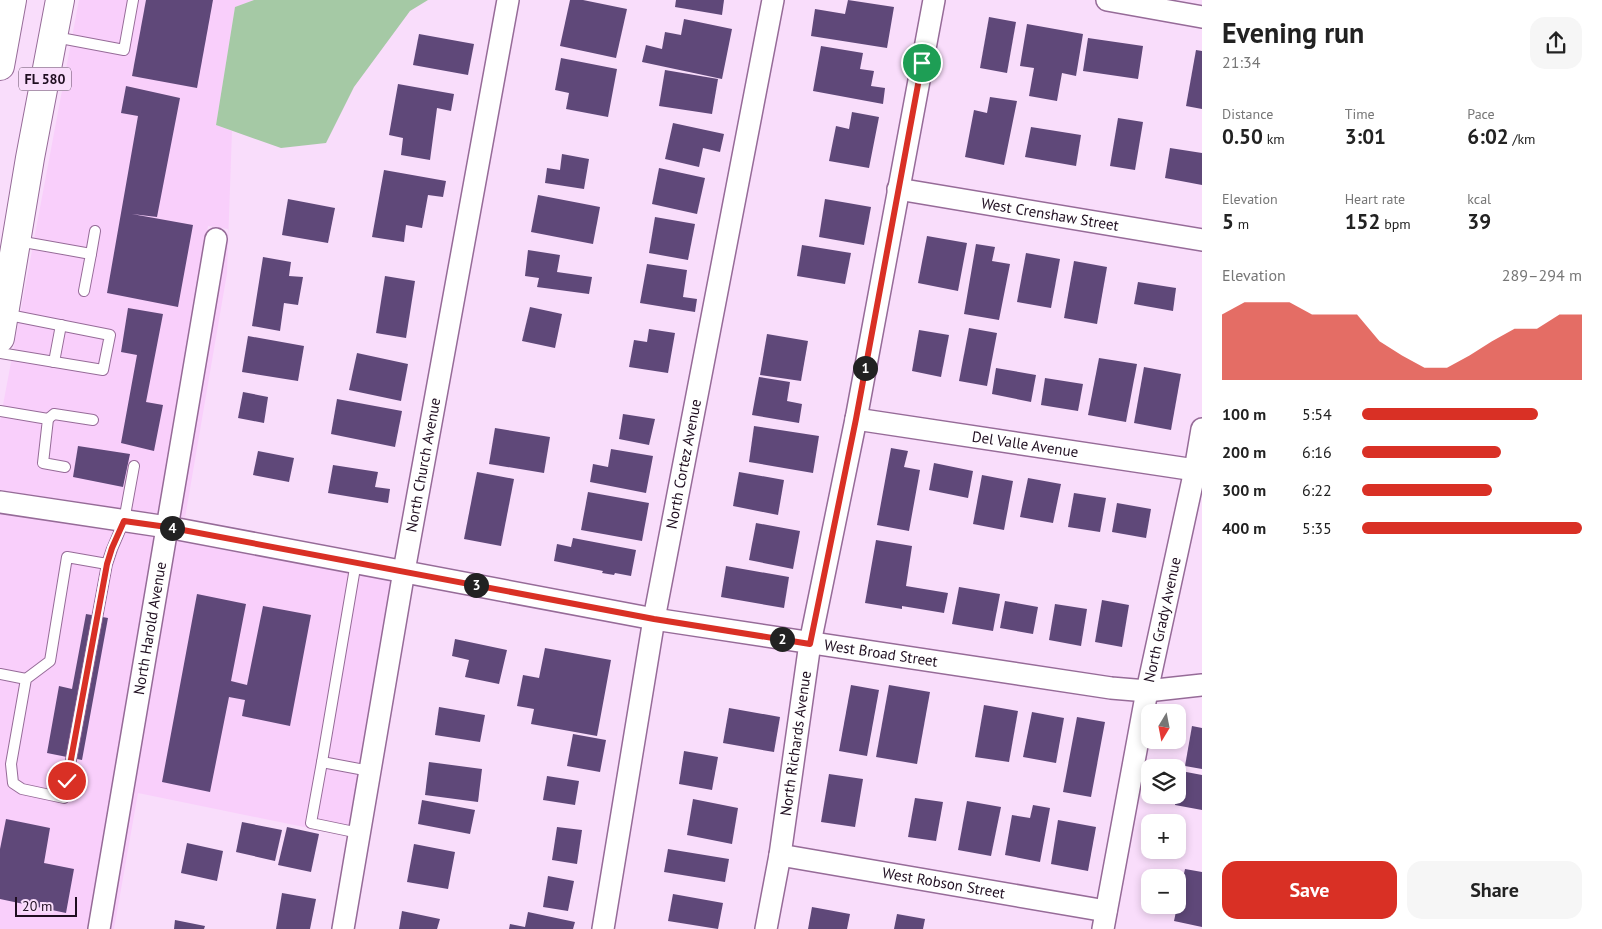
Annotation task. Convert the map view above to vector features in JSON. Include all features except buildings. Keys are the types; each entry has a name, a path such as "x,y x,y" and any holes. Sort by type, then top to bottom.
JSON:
{"main road":[{"name":"FL 580","path":"0,66 3,28 12,0"},
{"name":"FL 580","path":"2,326 30,158 60,0"}],"street":[{"name":"North Church Avenue","path":"343,929 404,571 508,0"},
{"name":"North Cortez Avenue","path":"603,929 654,619 773,0"},
{"name":"North Richards Avenue","path":"766,929 780,854 810,644 856,419 934,0"},
{"path":"1107,0 1202,17"},
{"name":"West Crenshaw Street","path":"898,189 1202,240"},
{"name":"North Harold Avenue","path":"100,929 216,239"},
{"name":"Del Valle Avenue","path":"856,419 1195,470"},
{"name":"North Grady Avenue","path":"1104,920 1147,691 1195,470 1202,429"},
{"name":"West Broad Street","path":"0,502 167,527 654,619 810,644 1147,691 1202,686"},
{"name":"West Robson Street","path":"780,854 1104,920"}],"lane":[{"path":"53,37 124,50 133,0"},
{"path":"84,292 95,231"},
{"path":"17,240 91,254"},
{"path":"54,362 61,325"},
{"path":"0,353 103,370 110,335 61,325 2,326"},
{"path":"0,411 48,419"},
{"path":"65,467 43,463 48,419 54,414 93,420"},
{"path":"26,678 11,764 13,783 22,790 64,798 107,564 124,521 134,466"},
{"path":"0,674 26,678 50,661 67,558 107,564"},
{"path":"356,562 311,823 360,833"},
{"path":"322,762 370,771"}],"shaded area":[{"path":"79,0 254,0 235,7 216,125 232,131 227,273 185,518 180,517 228,229 208,226 159,514 0,490 0,421"},
{"path":"0,514 155,537 89,929 0,929"},
{"path":"176,541 391,581 348,836 138,793 114,929 110,929"}],"green space":[{"path":"254,0 428,0 410,11 354,87 326,143 281,148 216,125 235,7"}],"route":[{"path":"67,781 107,564 124,521 167,527 654,619 810,644 856,419 922,63"}]}
